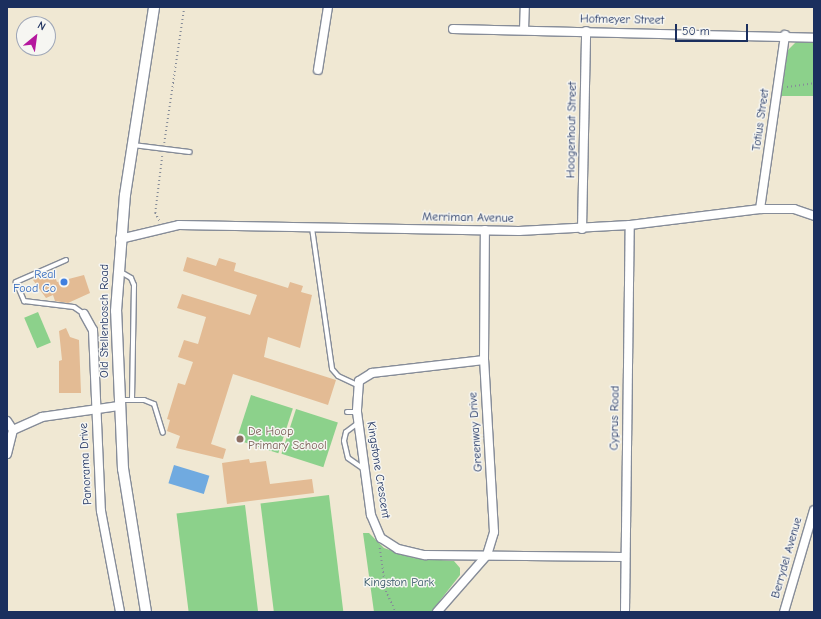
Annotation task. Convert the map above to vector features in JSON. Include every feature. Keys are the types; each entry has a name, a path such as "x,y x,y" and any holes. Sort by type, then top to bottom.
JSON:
{"street":[{"name":"Old Stellenbosch Road","path":"146,612 130,522 118,403 117,270 133,145 154,7"},
{"path":"318,70 328,7"},
{"path":"524,30 525,7"},
{"name":"Hofmeyer Street","path":"453,29 785,35 814,38"},
{"name":"Hoogenhout Street","path":"582,229 586,31"},
{"name":"Totius Street","path":"760,208 785,35"},
{"name":"Merriman Avenue","path":"120,239 162,229 189,225 485,230 582,229 630,225 760,208 794,209 814,216"},
{"name":"Cyprus Road","path":"625,612 630,225"},
{"name":"Greenway Drive","path":"437,612 487,555 494,521 484,360 485,230"},
{"name":"Panorama Drive","path":"84,314 93,330 96,408 104,534 120,612"},
{"path":"357,385 362,377 372,373 484,360"},
{"name":"Kingstone Crescent","path":"357,385 358,423 371,515 378,532 389,544 411,552 487,555 625,557"},
{"path":"13,430 53,413 96,408 118,403"},
{"path":"7,422 13,430"},
{"path":"7,454 13,430"},
{"name":"Berrydel Avenue","path":"784,612 814,510"}],"lane":[{"path":"133,145 190,152"},
{"path":"312,228 332,369 336,375 357,385"},
{"path":"66,260 16,282 24,301 74,308 84,314"},
{"path":"117,270 127,274 134,284 132,400"},
{"path":"118,403 132,400 154,404 163,433"},
{"path":"347,412 357,412"},
{"path":"358,423 346,432 344,441 348,458 365,470"}],"path":[{"path":"162,229 155,213 184,7"},
{"path":"777,89 814,83"},
{"path":"378,532 386,591 396,612"}],"green space":[{"path":"797,41 814,41 814,96 781,96 788,50"},
{"path":"38,312 51,342 37,348 24,318"},
{"path":"251,395 293,409 278,453 236,440"},
{"path":"296,409 338,423 323,467 281,454"},
{"path":"329,495 343,612 274,612 261,503"},
{"path":"245,505 258,612 189,612 177,513"},
{"name":"Kingston Park","path":"363,533 369,533 384,548 413,558 454,561 460,568 460,575 431,612 374,612"}],"water":[{"path":"174,465 209,476 204,494 168,483"}],"building":[{"path":"187,257 216,266 219,258 236,263 234,271 288,288 290,282 303,286 301,292 312,295 300,348 268,337 264,357 336,380 328,405 233,374 211,444 226,449 223,459 176,448 180,436 167,431 170,420 167,419 178,383 185,385 193,362 178,357 184,340 198,344 206,317 177,308 182,294 250,315 257,295 183,271"},
{"path":"53,271 57,282 84,275 90,293 68,303 55,301 53,295 46,298 33,280"},
{"path":"66,328 70,337 79,340 81,393 59,393 59,361 62,360 59,331"},
{"path":"249,459 250,463 266,461 270,484 312,479 314,493 227,504 222,463"}],"place":[{"name":"Real Food Co","path":"64,282"},
{"name":"De Hoop Primary School","path":"240,439"}]}
